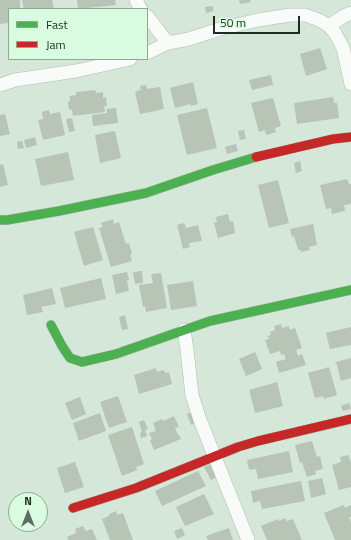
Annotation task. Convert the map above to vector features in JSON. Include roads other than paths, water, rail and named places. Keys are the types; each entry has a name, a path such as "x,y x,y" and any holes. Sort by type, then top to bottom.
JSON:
{"street":[{"path":"328,26 351,12"},
{"path":"148,53 168,43 189,39 220,29 258,20 305,15 319,20 335,33 343,48 351,84"},
{"path":"148,17 168,43"},
{"path":"0,85 15,80 76,71 126,60"},
{"path":"0,220 52,213 146,193 262,155 351,137"},
{"path":"51,325 70,358 82,362 116,354 210,321 351,290"},
{"path":"184,330 192,395 200,420 248,540"},
{"path":"73,508 136,488 238,447 351,419"}]}
